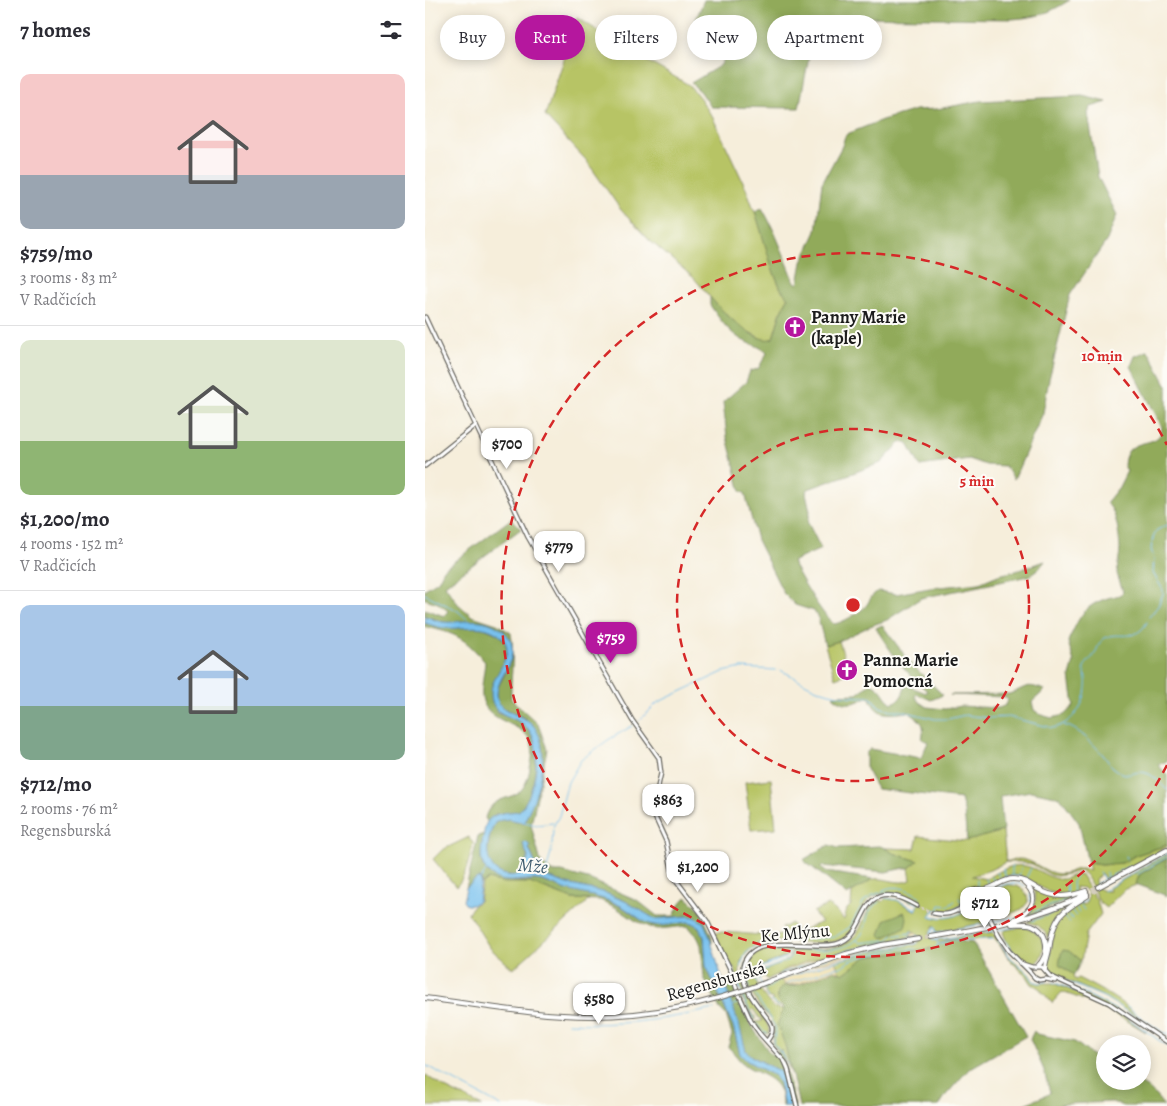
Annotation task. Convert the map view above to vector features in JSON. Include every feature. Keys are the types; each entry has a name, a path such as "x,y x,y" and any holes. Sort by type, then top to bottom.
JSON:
{"main road":[{"path":"1099,887 1167,850"},
{"path":"981,890 1009,880 1021,880 1054,896 1067,897 1087,893"},
{"path":"1006,924 1024,915 1032,905 1033,895 1021,880"},
{"path":"984,898 995,886"},
{"path":"931,937 1006,924 1048,911 1087,893"},
{"path":"1045,971 1052,930 1057,920 1068,908 1087,893"},
{"path":"1006,924 1028,924 1038,928 1043,934 1046,950 1043,960 1037,967"},
{"name":"Regensburská","path":"425,998 556,1014 608,1016 640,1014 721,998 846,954 919,939"}],"street":[{"path":"425,317 521,522 632,720 659,758 661,773 654,804 655,817 666,841 672,870 676,880 707,921 754,1026 785,1062 797,1106"},
{"path":"425,466 475,426"},
{"path":"959,911 971,896 973,890 981,890 986,912"},
{"name":"Ke Mlýnu","path":"767,1041 772,1033 772,1025 752,998 743,978 743,966 751,952 764,946 828,945 843,942 855,931 866,907 880,896 891,895 917,906"},
{"path":"971,896 986,912 1009,951 1037,980 1043,979 1063,983"},
{"path":"933,913 946,915 959,911 984,898"},
{"path":"1020,963 1037,967 1063,983 1109,1003 1167,1042"},
{"path":"1033,975 1037,967"},
{"path":"1043,979 1045,971"}],"green space":[{"path":"704,0 1070,0 1043,14 1012,19 882,17 882,15 767,15 767,60 808,60 799,108 711,107 701,92 691,83 721,65 722,60 757,60 757,15 698,15"},
{"path":"585,23 595,29 595,60 645,60 689,85 713,118 746,188 762,231 772,268 781,289 788,298 780,315 773,338 769,341 764,340 732,320 719,308 694,278 649,240 621,210 586,160 545,116 564,60 585,60"},
{"path":"1082,96 1107,102 1091,107 1088,113 1098,177 1117,215 1107,240 1070,295 1049,379 1043,413 1014,479 1005,466 986,465 969,459 920,466 907,442 900,443 881,463 808,489 806,493 810,511 808,523 821,549 792,562 818,605 834,624 855,615 867,605 878,591 896,594 979,583 998,575 1045,561 1038,570 1029,576 921,598 887,620 839,641 825,645 818,618 814,611 795,605 784,594 757,540 745,493 741,492 727,437 723,402 746,382 750,371 758,369 767,353 735,335 710,305 710,297 730,318 749,332 766,339 773,338 780,315 788,298 781,289 772,268 755,211 762,208 776,235 795,282 798,284 802,262 816,231 822,183 847,134 882,120 916,110 937,109 980,101"},
{"path":"1147,351 1167,386 1167,761 1158,765 1167,774 1167,845 1136,855 1122,863 1102,865 1088,863 1079,823 1060,797 1031,791 1001,796 1003,831 967,841 961,799 877,789 866,769 866,753 870,749 921,758 928,742 922,739 923,726 919,720 909,712 891,714 881,712 873,705 870,698 867,697 845,703 833,696 857,694 871,683 892,703 900,699 906,685 926,693 927,691 893,654 876,628 882,625 912,665 943,695 931,700 917,694 915,696 919,702 927,707 945,709 961,706 999,708 1006,705 1008,700 1005,697 950,695 1009,694 1030,686 1045,690 1032,702 1034,710 1041,715 1052,718 1064,715 1074,706 1070,676 1074,662 1068,642 1069,639 1086,610 1097,602 1117,596 1123,592 1117,573 1120,548 1117,524 1113,511 1106,503 1119,487 1127,471 1124,466 1130,449 1136,445 1156,439 1162,427 1131,366 1135,356"},
{"path":"511,519 521,529 445,585 458,604 472,616 497,624 511,633 513,650 511,699 538,724 547,749 531,825 541,863 553,872 562,872 591,880 637,900 657,916 674,916 679,905 686,897 699,908 712,936 712,943 709,935 688,916 655,919 625,901 603,892 567,884 540,874 529,848 530,846 523,844 527,864 520,875 500,873 491,867 489,863 487,856 490,836 497,820 509,819 522,823 525,819 537,789 543,752 525,718 501,707 498,701 497,691 512,657 504,630 444,622 425,616 425,609 444,616 448,611 438,603 425,599 425,589 438,581 444,569"},
{"path":"425,623 443,628 482,627 500,635 505,642 507,648 506,656 502,668 493,683 497,712 517,720 527,728 535,746 536,758 533,782 525,804 519,811 495,814 488,823 485,818 492,805 518,793 522,789 528,776 532,758 531,742 521,730 497,718 485,706 482,697 482,684 485,662 472,647 452,634 425,627"},
{"path":"839,641 849,673 835,678 825,645"},
{"path":"771,779 776,828 751,830 745,782"},
{"path":"1003,831 1006,862 972,876 986,879 1007,868 1019,865 1033,868 1057,879 1076,875 1082,876 1097,901 1101,914 1086,934 1081,961 1065,950 1059,965 1074,975 1073,978 1076,980 1078,978 1119,1001 1140,1019 1102,996 1049,971 1048,964 1055,928 1062,917 1081,903 1083,905 1088,892 1083,888 1075,887 1076,893 1056,894 1047,891 1026,878 1014,875 1007,876 986,887 972,888 960,906 947,911 934,909 930,917 935,919 936,917 950,917 974,907 982,912 987,922 937,932 934,926 929,933 930,938 938,942 938,940 993,932 1007,955 1029,974 1034,982 1053,983 1100,1002 1117,1011 1146,1032 1105,1009 1062,992 1052,1003 1011,961 993,938 974,940 951,939 935,950 932,948 866,957 843,974 839,972 835,961 869,952 912,944 914,946 919,942 920,937 911,930 911,937 833,955 832,953 787,969 767,980 765,976 759,978 759,973 762,971 785,961 789,957 792,948 832,947 841,945 849,940 856,934 870,907 880,899 882,902 886,898 897,900 916,911 920,902 883,894 877,895 865,904 853,931 848,936 837,941 830,943 793,942 782,928 791,923 798,932 822,922 813,912 828,905 844,920 847,909 851,905 852,892 866,883 874,879 897,882 911,880 909,868 918,861 893,853 885,848 915,849 918,836 966,841"},
{"path":"484,834 481,859 488,873 516,882 539,880 601,898 622,907 653,925 688,922 699,927 704,937 706,966 733,1027 740,1054 747,1061 775,1076 779,1083 784,1106 782,1106 779,1089 775,1084 745,1065 728,1047 732,1034 726,1015 720,1009 704,977 701,945 690,928 687,926 658,929 650,927 600,900 572,899 530,883 504,883 488,879 482,884 479,878 466,888 478,836"},
{"path":"469,837 473,843 469,861 463,877 456,887 433,859 442,850"},
{"path":"829,845 838,848 880,846 893,853 918,861 909,868 886,872 822,866 821,868 826,872 873,879 847,895 803,860"},
{"path":"1167,845 1167,847 1136,865 1105,879 1101,873 1095,881 1098,888 1110,891 1109,888 1167,854 1167,859 1151,880 1125,889 1106,908 1098,900 1089,879 1081,871 1057,876 1051,875 1032,864 1006,862 1023,859 1048,871 1063,874 1077,869 1090,871 1088,863 1102,865 1122,863 1136,855"},
{"path":"1167,858 1167,896 1136,884 1139,875"},
{"path":"488,879 530,883 572,899 589,900 513,969 490,948 468,913 479,901 482,884"},
{"path":"1006,885 1014,885 1021,888 1028,897 1028,902 1021,910 996,918 988,908 988,899"},
{"path":"1033,888 1052,897 1072,899 1026,917 1035,904"},
{"path":"1065,908 1053,922 1048,939 1040,927 1026,922"},
{"path":"904,912 907,918 905,927 883,938 880,935 885,920"},
{"path":"1022,927 1035,932 1042,941 1043,952 1041,958 1036,963 1025,960 1015,953 1005,938 1003,932 1006,930"},
{"path":"718,932 784,935 789,940 788,942 773,941 762,943 752,948 741,964 740,975 744,987 765,1019 769,1027 768,1034 763,1033 756,1027 756,1022 762,1021 762,1019 759,1018 753,1009 751,1011 756,1019 754,1020 741,996 743,994 734,968 732,968 715,934"},
{"path":"951,939 973,943 1026,1036 969,1069 939,1106 799,1106 785,1045 777,1025 784,1009 778,1001 778,991 784,986 794,986 834,970 843,974 866,957 937,948 940,943"},
{"path":"764,947 788,947 790,949 787,956 758,968 754,975 759,988 769,1003 776,1008 784,1009 785,1045 791,1073 784,1057 772,1044 774,1026 752,994 745,972 748,958 753,952"},
{"path":"1063,950 1069,951 1081,961 1074,975 1059,965"},
{"path":"780,979 785,985 799,984 788,987 784,986 777,995 781,1006 776,1006 772,1002 773,999 767,997 763,986"},
{"path":"731,983 750,1022 769,1052 772,1055 781,1050 795,1106 791,1106 786,1084 780,1074 746,1051 727,992 728,984"},
{"path":"1034,1031 1037,1034 1075,1042 1096,1058 1096,1090 1150,1090 1164,1106 1123,1106 1112,1102 1055,1106 1019,1106 1050,1092 1043,1068 1030,1039"},
{"path":"425,1075 447,1089 482,1106 425,1106"}],"sand":[{"path":"915,932 919,937 892,942 775,976 787,969 832,953 833,955 911,937 911,933"},
{"path":"835,961 839,972 834,970 799,984 785,985 780,979"}],"water":[{"name":"Mže","path":"425,616 443,622 481,621 496,626 505,632 511,640 512,653 498,688 497,696 499,703 505,709 533,725 541,742 543,752 541,773 525,823 509,819 496,821 491,830 488,850 492,867 508,875 520,875 526,867 524,863 527,862 528,857 523,844 526,842 530,846 529,849 540,874 567,884 603,892 625,901 655,919 688,916 695,917 704,923 739,1024 746,1051 751,1056 779,1071 785,1081 791,1106 784,1106 779,1083 775,1076 747,1061 740,1054 733,1026 706,966 704,937 699,927 688,922 662,926 650,924 608,900 567,890 542,881 501,880 494,877 485,868 482,863 481,853 485,825 492,817 501,813 519,811 525,804 533,783 536,747 528,729 499,711 494,706 492,700 492,684 506,655 505,641 493,631 486,629 472,627 443,628 425,623"},
{"path":"477,878 481,879 478,901 472,905 466,905 463,901 466,888"}],"waterway":[{"path":"1149,617 1158,606 1163,594 1163,590 1153,573 1154,559 1151,549 1153,538 1157,530 1167,525"},
{"path":"425,594 458,611 469,621"},
{"path":"780,670 822,691 849,696 870,697 880,707 891,711 903,711 935,719 948,719 965,715 989,718 1009,717 1053,728 1072,718 1080,707 1086,685 1084,667 1094,655 1101,642 1110,636 1137,633 1143,629 1147,622"},
{"path":"639,721 657,703 723,672 742,668 776,670"},
{"path":"1064,725 1086,738 1120,772 1124,774 1137,772 1149,774 1167,790"},
{"path":"553,827 559,816 568,782 581,760 608,740 632,726"},
{"path":"525,822 536,825 553,823"},
{"path":"552,845 553,830"},
{"name":"Mže","path":"545,877 552,848"},
{"path":"1103,891 1167,853"},
{"path":"1126,856 1128,861"},
{"path":"1136,875 1167,857"},
{"path":"1019,876 1022,865"},
{"path":"1012,866 1012,875"},
{"path":"1096,884 1129,866"},
{"path":"1026,878 1031,868"},
{"path":"481,879 487,869"},
{"path":"1003,869 1006,877"},
{"path":"997,872 1000,878"},
{"path":"1099,872 1104,879"},
{"path":"1106,872 1107,879"},
{"path":"1073,894 1072,882 1078,874"},
{"path":"991,876 995,882"},
{"path":"934,911 948,912 957,909 973,888 985,888 1005,878 1013,876 1024,878 1033,884"},
{"path":"986,879 989,885"},
{"path":"977,880 977,887"},
{"path":"995,922 985,903 991,892 995,888 1007,884 1013,883 1025,886"},
{"path":"1066,883 1067,895"},
{"path":"968,885 971,889"},
{"path":"883,892 883,890 888,888 897,887 920,897"},
{"path":"789,936 798,940 835,937 850,927 864,901 880,893 895,893 919,904"},
{"path":"1030,893 1031,902"},
{"path":"885,898 897,900 916,909"},
{"path":"959,898 962,903"},
{"path":"1031,913 1065,900"},
{"path":"1076,905 1086,900"},
{"path":"938,911 940,905 948,906 955,901"},
{"path":"765,991 758,978 760,972 788,960 795,950 835,949 853,942 860,936 865,927 871,909 880,902"},
{"path":"1080,904 1084,910"},
{"name":"Ke Mlýnu","path":"911,907 916,910 918,906"},
{"path":"932,916 944,918 975,906 983,912 988,923"},
{"path":"1075,906 1079,913"},
{"name":"Ke Mlýnu","path":"935,918 930,917 934,909 938,911"},
{"path":"1070,909 1076,916"},
{"path":"1032,921 1060,910"},
{"path":"1066,913 1073,919"},
{"path":"1063,916 1070,922"},
{"path":"994,922 1014,917"},
{"path":"930,934 990,923"},
{"path":"998,930 1024,926 1038,931"},
{"path":"930,934 935,927 936,933"},
{"path":"856,939 860,943 888,940 892,936 911,933 911,931"},
{"path":"933,940 994,931"},
{"path":"779,974 849,950 919,936"},
{"path":"931,938 938,942 938,945"},
{"path":"1003,938 1013,952"},
{"path":"936,946 950,940 993,939"},
{"path":"998,940 1011,958 1028,973 1033,981 1040,983 1047,981"},
{"path":"740,967 746,953 759,943"},
{"path":"765,990 781,979 823,965 869,952 918,943"},
{"path":"786,983 841,967 849,961 865,956 899,949 916,949"},
{"path":"757,983 754,976 757,969 785,958 789,953 786,950 758,950"},
{"path":"750,987 746,978 746,969 749,960 755,952"},
{"path":"1048,963 1050,954"},
{"path":"1017,957 1026,963"},
{"path":"728,960 739,990"},
{"path":"732,969 741,990"},
{"path":"1051,975 1106,998 1140,1020"},
{"path":"1053,982 1090,996 1118,1011"},
{"path":"752,990 776,1029 773,1043 788,1064"},
{"path":"741,993 754,1019"},
{"path":"766,994 768,998"},
{"path":"771,1001 778,1006"},
{"path":"731,1006 738,1003"},
{"path":"1127,1006 1167,1035"},
{"path":"568,1023 605,1024 641,1021 714,1009"},
{"path":"1121,1013 1167,1046"},
{"path":"757,1024 767,1033"},
{"path":"425,1065 501,1106"},
{"path":"781,1073 785,1068"}],"tunnel":[{"path":"1086,891 1098,887"},
{"path":"1088,896 1099,888"},
{"path":"917,906 933,913"},
{"path":"919,939 931,937"}],"place":[{"name":"Panny Marie (kaple)","path":"795,327"},
{"name":"Panna Marie Pomocná","path":"847,670"}]}
